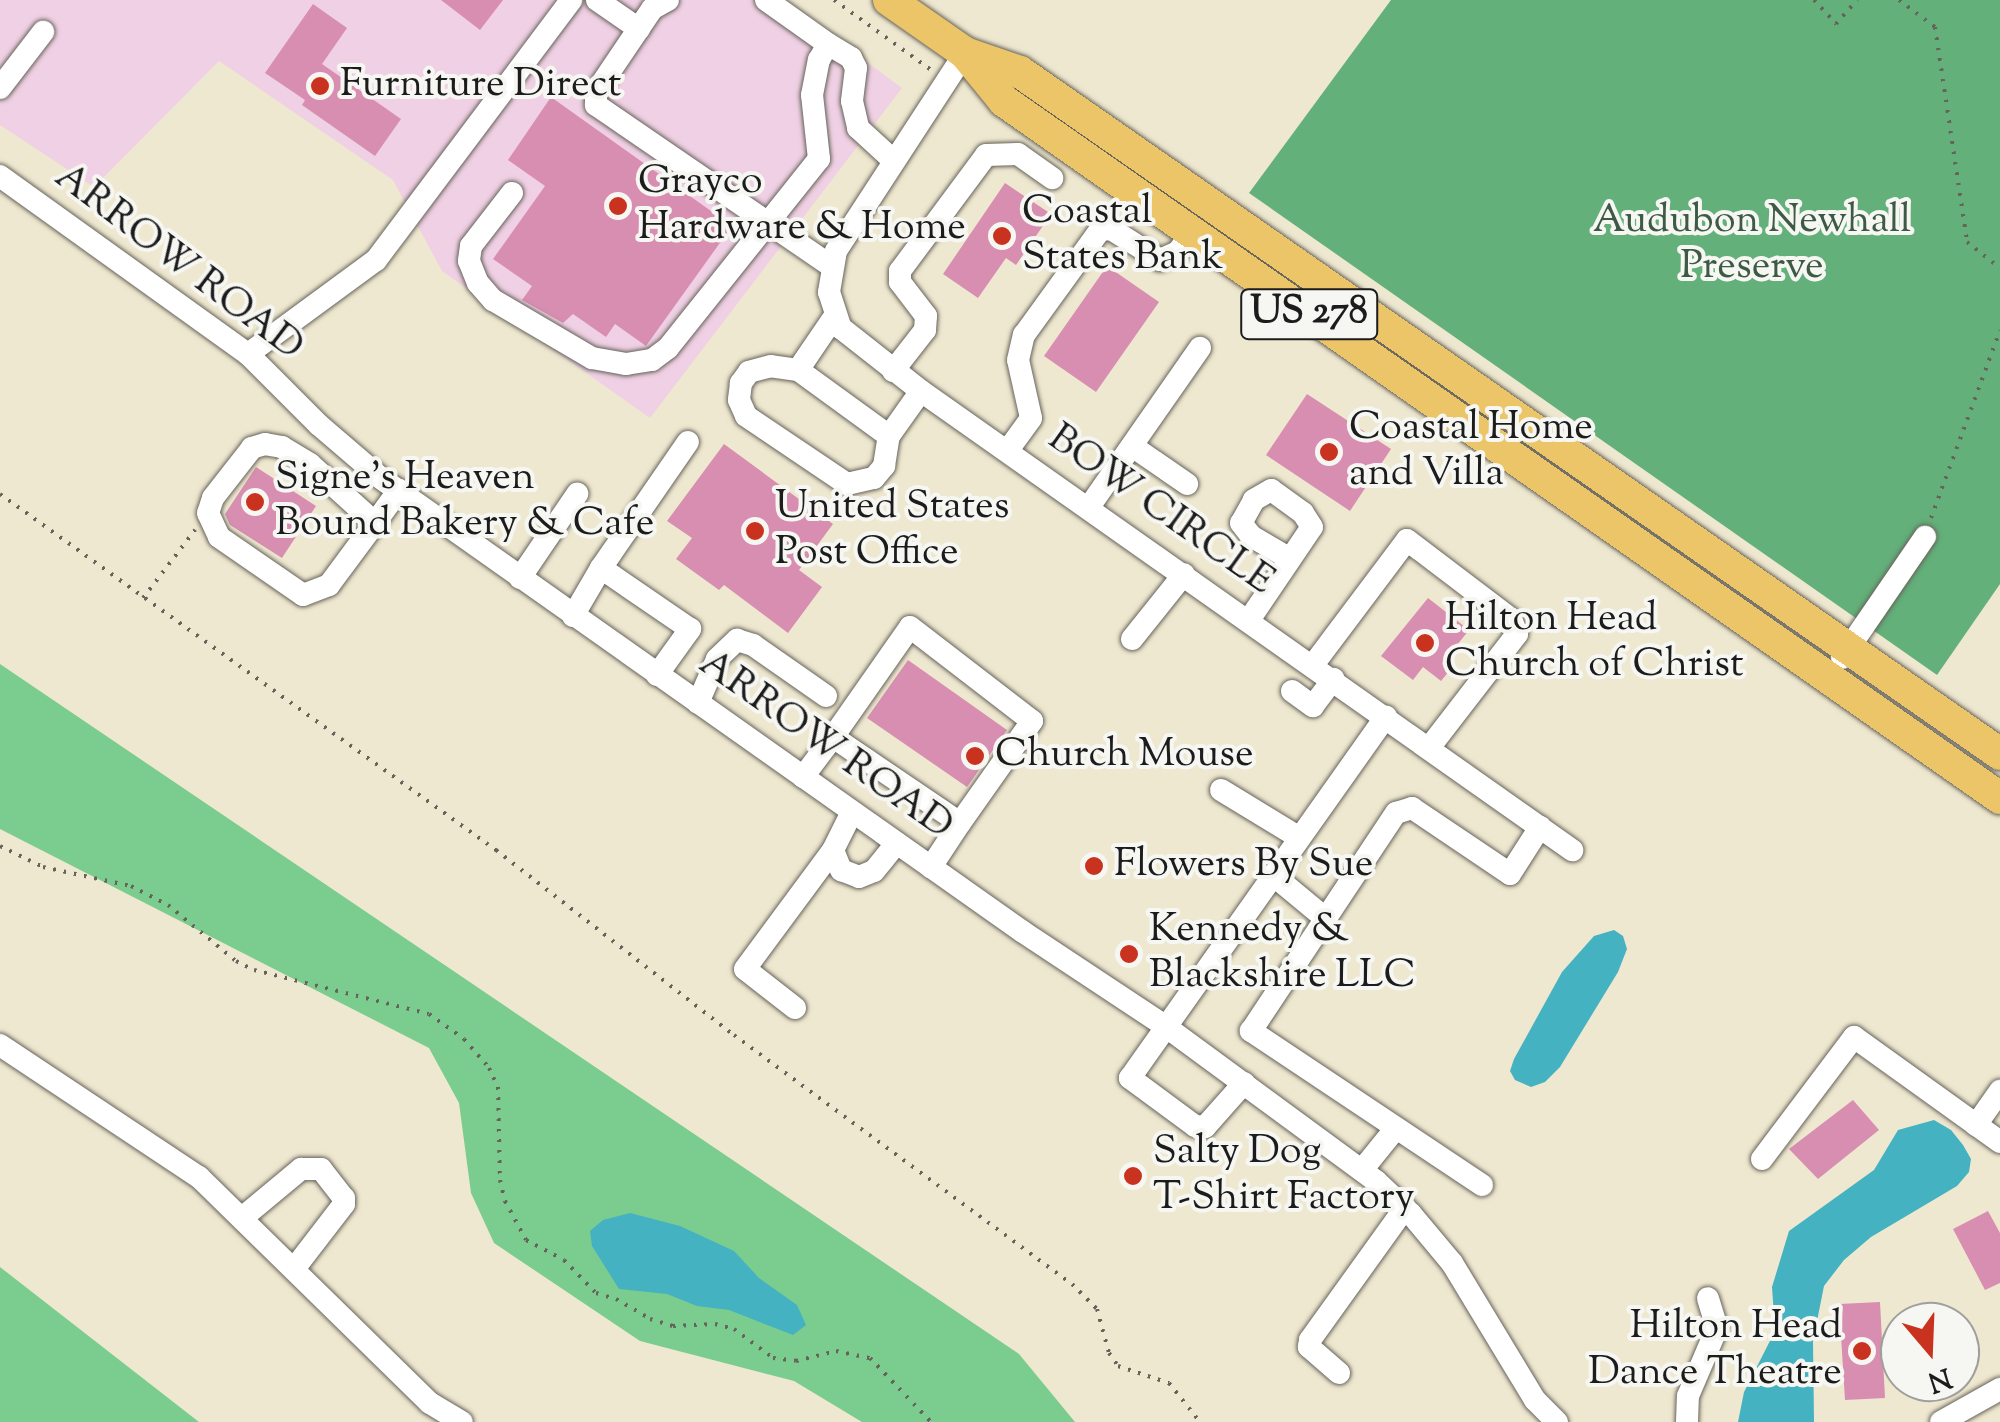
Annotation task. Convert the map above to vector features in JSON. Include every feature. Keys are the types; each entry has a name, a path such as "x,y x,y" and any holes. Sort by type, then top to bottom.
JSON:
{"highway":[{"name":"US 278","path":"889,0 965,53 1020,72 2000,754"},
{"name":"US 278","path":"965,53 1004,101 2000,798"}],"street":[{"path":"248,354 376,260 570,0"},
{"path":"597,0 639,29"},
{"path":"668,0 652,9 596,92 596,105 831,266"},
{"path":"766,0 851,58 856,68 852,101 858,128 894,161"},
{"path":"0,88 43,32"},
{"path":"512,192 471,246 469,261 478,282 493,300 592,358 626,364 652,360 668,348 819,159 812,95 819,60 828,44"},
{"path":"798,370 834,317 831,266 842,238 965,53"},
{"path":"893,371 925,330 926,316 908,295 900,271 986,154 1018,154 1052,178"},
{"name":"ARROW ROAD","path":"0,176 248,354 333,437 399,490 803,778 1165,1026 1362,1170 1405,1208 1452,1264 1534,1400 1556,1422"},
{"path":"1008,450 1031,418 1018,360 1024,335 1100,230 1111,229 1160,260 1178,252 1192,232"},
{"name":"BOW CIRCLE","path":"834,317 852,340 893,371 1572,850"},
{"path":"1089,507 1200,348"},
{"path":"889,436 798,370 771,366 749,372 741,383 738,400 746,416 846,484 874,478 884,466 889,436 921,391"},
{"path":"310,464 333,437"},
{"path":"573,616 601,568 688,442"},
{"path":"375,523 310,464 282,447 265,444 252,448 213,498 208,513 219,536 303,596 329,585 375,523 399,490"},
{"path":"1132,446 1188,484"},
{"path":"520,578 578,494"},
{"path":"1828,677 1924,537"},
{"path":"1313,665 1407,540 1511,619 1517,634 1510,649 1430,748"},
{"path":"1248,620 1290,559"},
{"path":"601,568 690,629 658,675"},
{"path":"1132,638 1184,574"},
{"path":"803,778 910,627 1032,722 931,867"},
{"path":"698,703 717,659 737,640 753,645 826,696"},
{"path":"1292,691 1313,706 1334,679"},
{"path":"1244,1083 1206,1127 1195,1126 1130,1078 1386,716"},
{"path":"833,736 960,823"},
{"path":"1221,790 1300,838"},
{"path":"1482,1185 1252,1030 1396,814 1412,808 1510,874 1540,827"},
{"path":"795,1008 745,969 832,850 852,812"},
{"path":"832,850 841,870 859,877 874,871 897,843"},
{"path":"1273,875 1326,919"},
{"path":"1762,1159 1854,1037 2000,1142"},
{"path":"0,1045 199,1178 430,1403 462,1422"},
{"path":"1976,1125 2000,1091"},
{"path":"1362,1170 1396,1128"},
{"path":"242,1218 301,1168 321,1168 344,1198 344,1204 294,1269"},
{"path":"1338,1373 1309,1347 1310,1340 1405,1208"},
{"path":"1687,1422 1688,1396 1717,1328 1708,1298"},
{"path":"1941,1422 2000,1388"}],"path":[{"path":"1814,0 1836,24 1857,0"},
{"path":"1899,0 1935,27 1966,242 2000,268"},
{"path":"1924,537 2000,330"},
{"path":"0,494 496,850 750,1046 1072,1284 1097,1310 1109,1353 1118,1366 1168,1383 1200,1422"},
{"path":"143,598 208,513"},
{"path":"0,846 43,866 131,886 168,904 223,951 254,970 429,1014 464,1038 489,1068 498,1087 500,1180 505,1202 526,1240 564,1260 596,1293 616,1299 650,1320 673,1326 714,1324 734,1329 773,1358 796,1361 836,1351 870,1358 931,1422"}],"shaded area":[{"path":"0,0 783,0 902,88 650,418 442,271 393,180 219,61 94,187 0,125"}],"green space":[{"name":"Audubon Newhall Preserve","path":"1391,0 2000,0 2000,584 1937,675 1249,193"},
{"path":"0,664 1019,1354 1075,1422 862,1422 794,1381 640,1341 494,1243 471,1193 459,1103 429,1048 0,829"},
{"path":"0,1267 199,1422 0,1422"}],"water":[{"path":"1614,930 1623,936 1627,949 1618,972 1560,1067 1545,1082 1531,1087 1515,1080 1510,1071 1514,1059 1562,972 1594,936"},
{"path":"1934,1120 1951,1130 1963,1145 1971,1159 1969,1172 1957,1186 1871,1237 1844,1260 1824,1286 1813,1341 1814,1422 1738,1422 1744,1392 1775,1331 1772,1287 1789,1231 1874,1170 1898,1130"},
{"path":"630,1213 680,1226 734,1251 759,1278 797,1305 806,1325 793,1335 729,1310 697,1306 667,1294 619,1289 592,1246 590,1231 603,1220"}],"building":[{"path":"441,0 503,0 480,30"},
{"name":"Furniture Direct","path":"313,4 347,28 322,64 401,119 375,156 302,105 305,100 265,73"},
{"name":"Grayco Hardware & Home","path":"551,97 732,226 646,346 615,324 606,337 573,314 563,323 522,300 532,286 493,259 545,186 508,160"},
{"name":"Coastal States Bank","path":"1005,183 1051,214 1016,265 1006,258 978,298 943,274"},
{"path":"1107,266 1159,302 1096,392 1044,356"},
{"name":"Coastal Home and Villa","path":"1307,394 1391,449 1350,511 1266,455"},
{"name":"United States Post Office","path":"724,444 833,524 799,570 822,587 788,633 724,585 719,590 676,559 692,538 667,521"},
{"path":"256,467 316,506 282,558 230,525 225,514"},
{"name":"Hilton Head Church of Christ","path":"1428,598 1469,630 1442,664 1450,670 1441,681 1423,667 1413,680 1381,656"},
{"path":"908,660 1007,730 967,787 867,718"},
{"path":"1853,1100 1879,1130 1818,1179 1789,1149"},
{"path":"1988,1211 2000,1233 2000,1283 1985,1290 1953,1229"},
{"name":"Hilton Head Dance Theatre","path":"1880,1302 1880,1398 1845,1400 1839,1304"}],"place":[{"name":"Furniture Direct","path":"320,86"},
{"name":"Grayco Hardware & Home","path":"618,206"},
{"name":"Coastal States Bank","path":"1002,236"},
{"name":"Coastal Home and Villa","path":"1329,452"},
{"name":"Signe's Heaven Bound Bakery & Cafe","path":"255,502"},
{"name":"United States Post Office","path":"755,531"},
{"name":"Hilton Head Church of Christ","path":"1425,643"},
{"name":"Church Mouse","path":"975,756"},
{"name":"Flowers By Sue","path":"1094,866"},
{"name":"Kennedy & Blackshire LLC","path":"1129,954"},
{"name":"Salty Dog T-Shirt Factory","path":"1133,1176"},
{"name":"Hilton Head Dance Theatre","path":"1862,1351"}]}
